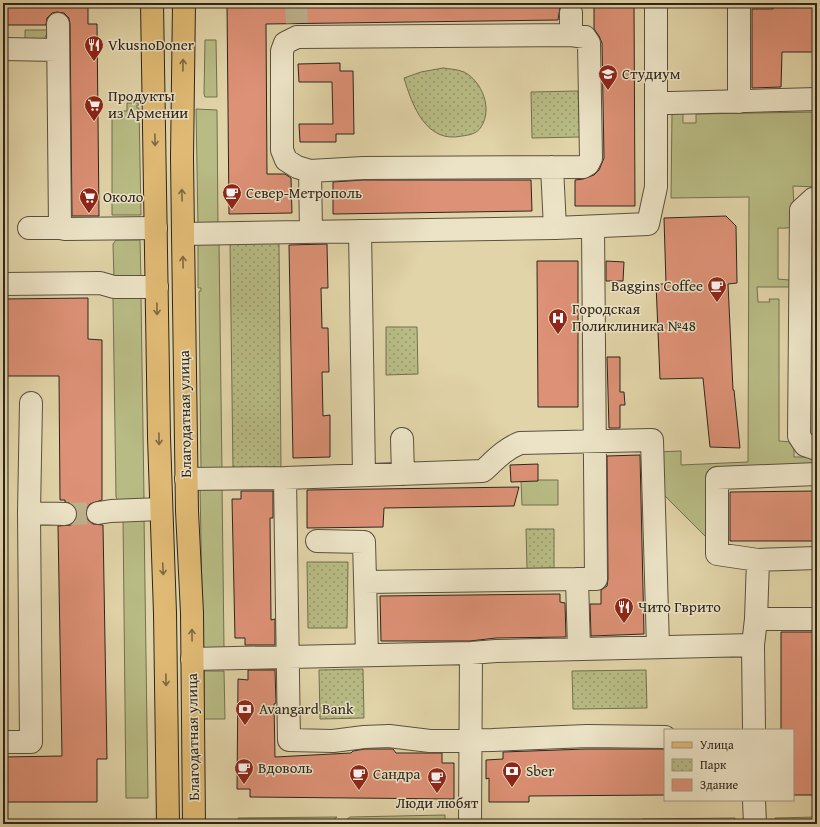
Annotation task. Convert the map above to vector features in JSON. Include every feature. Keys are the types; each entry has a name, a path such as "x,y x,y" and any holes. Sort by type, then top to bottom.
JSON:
{"main road":[{"name":"Благодатная улица","path":"152,3 168,824"},
{"name":"Благодатная улица","path":"184,3 182,157 186,479 192,613 194,824"}],"lane":[{"path":"183,234 555,228 648,224 656,187 656,3"},
{"path":"739,3 740,102"},
{"path":"570,13 571,35"},
{"path":"58,24 60,228"},
{"path":"297,30 571,35 585,37 589,43 591,158 588,164 583,167 355,168 310,171 297,168 286,160 282,150 282,51 285,43 297,30"},
{"path":"3,49 58,50"},
{"path":"656,101 671,103 817,99"},
{"path":"552,167 555,228"},
{"path":"310,171 311,232"},
{"path":"817,198 813,199 801,210 799,428 799,436 805,445 817,449"},
{"path":"365,582 596,579 593,227"},
{"path":"29,228 156,228"},
{"path":"360,231 354,266 355,431 364,475"},
{"path":"3,284 100,283 114,287 157,287"},
{"path":"3,742 31,742 29,513 31,403"},
{"path":"402,439 403,474"},
{"path":"186,479 286,478 483,471 504,452 512,446 520,443 652,440 658,647"},
{"path":"817,474 717,478 717,554 758,560 817,558"},
{"path":"286,478 289,740 332,741 389,736 430,740 587,736 664,737"},
{"path":"98,513 161,509"},
{"path":"29,513 65,514"},
{"path":"317,542 364,542 367,655"},
{"path":"754,729 753,645 756,619 758,560"},
{"path":"578,579 579,649"},
{"path":"756,619 817,619"},
{"path":"192,659 471,654 496,651 753,645"},
{"path":"470,824 471,654"},
{"path":"754,801 755,824"}],"green space":[{"path":"25,30 49,30 44,39 25,44"},
{"path":"205,40 216,40 217,97 205,97 204,94"},
{"path":"443,68 464,72 470,76 476,82 484,96 486,112 481,127 475,133 465,136 450,137 439,134 422,120 411,100 404,78 421,72"},
{"path":"578,91 580,137 532,138 531,92"},
{"path":"127,103 139,103 137,108 139,108 141,215 112,215 112,111 127,111"},
{"path":"196,109 217,110 218,227 198,227"},
{"path":"681,110 683,114 683,123 696,123 696,114 817,112 817,187 793,186 793,223 789,228 778,228 778,279 789,280 791,286 757,287 758,302 770,302 769,299 779,299 779,441 791,442 794,447 794,457 817,457 817,466 710,471 709,540 655,486 655,452 681,451 681,465 748,462 749,197 671,198 672,113"},
{"path":"116,240 140,240 141,280 114,280 113,244"},
{"path":"219,241 222,472 201,471 199,291 201,291 201,288 198,288 198,244"},
{"path":"230,241 279,242 281,469 233,470"},
{"path":"141,297 144,498 140,500 118,500 116,497 113,298"},
{"path":"386,327 417,327 418,374 386,375"},
{"path":"521,480 558,480 558,505 522,505"},
{"path":"222,485 224,648 203,648 200,486"},
{"path":"144,516 148,798 126,798 123,517"},
{"path":"526,529 554,529 554,568 527,569"},
{"path":"307,562 348,562 347,628 308,628"},
{"path":"363,669 364,718 320,719 319,670"},
{"path":"646,670 647,708 573,709 572,671"},
{"path":"204,671 224,671 225,719 204,719"},
{"path":"445,815 445,824 340,824 350,817"},
{"path":"337,817 328,824 239,824 238,818"},
{"path":"817,817 817,824 775,824 775,818"},
{"path":"735,818 735,824 642,824 642,819"}],"building":[{"path":"3,3 88,3 88,24 97,24 99,216 72,216 69,18 64,13 57,12 52,13 47,18 46,25 3,25"},
{"path":"227,3 564,3 560,7 558,20 266,24 267,174 285,174 291,178 292,213 229,214"},
{"path":"594,3 634,3 635,206 575,206 575,180 594,175 599,170 604,158 602,43 594,29"},
{"path":"773,3 817,3 817,52 782,52 781,87 752,88 752,9 773,9"},
{"path":"340,63 340,71 353,71 354,134 336,134 336,142 300,142 299,124 333,124 332,82 299,82 298,64"},
{"path":"363,180 531,180 532,211 333,214 333,182"},
{"path":"726,216 736,226 737,283 728,284 733,390 740,448 710,447 703,378 660,379 656,284 666,284 664,218"},
{"path":"327,244 328,288 321,288 322,328 328,328 329,372 322,372 323,416 330,415 330,457 293,458 289,245"},
{"name":"Городская Поликлиника №48","path":"537,261 578,261 578,407 538,407"},
{"path":"606,261 624,262 623,281 606,281"},
{"path":"88,298 88,339 102,340 102,500 90,504 87,508 86,515 88,520 93,524 103,525 107,759 97,759 97,802 3,802 3,757 62,756 58,526 71,525 76,520 77,514 76,508 72,504 65,502 65,500 60,500 59,376 3,376 3,299"},
{"path":"607,357 620,357 620,392 624,392 625,405 620,405 620,428 609,428"},
{"path":"640,455 644,634 591,636 590,604 601,604 601,590 607,586 608,579 607,456"},
{"path":"538,464 538,481 511,482 510,465"},
{"path":"519,487 514,506 384,508 383,527 307,528 307,490"},
{"path":"241,491 273,491 273,518 270,518 271,620 275,619 275,645 245,645 245,638 235,638 232,499 241,499"},
{"path":"817,491 817,541 730,541 730,492"},
{"path":"560,594 560,602 565,603 566,637 496,638 470,641 381,641 380,596"},
{"path":"781,632 817,632 817,795 794,795 794,729 781,729"},
{"path":"248,670 275,670 275,757 351,753 353,751 365,749 393,749 396,753 442,753 442,763 454,763 454,799 250,797 250,789 237,789 238,679 248,680"},
{"path":"586,749 664,749 664,795 529,796 529,802 489,802 489,778 486,779 486,760 503,759 503,752"}],"tunnel":[{"path":"296,3 297,23"},
{"path":"65,514 98,513"}],"place":[{"name":"VkusnoDoner","path":"94,62"},
{"name":"Студиум","path":"608,91"},
{"name":"Продукты из Армении","path":"94,122"},
{"name":"Север-Метрополь","path":"232,210"},
{"name":"Около","path":"89,214"},
{"name":"Baggins Coffee","path":"717,303"},
{"name":"Городская Поликлиника №48","path":"558,335"},
{"name":"Чито Гврито","path":"624,624"},
{"name":"Avangard Bank","path":"245,726"},
{"name":"Вдоволь","path":"244,785"},
{"name":"Sber","path":"512,788"},
{"name":"Сандра","path":"359,791"},
{"name":"Люди любят","path":"437,794"}]}
